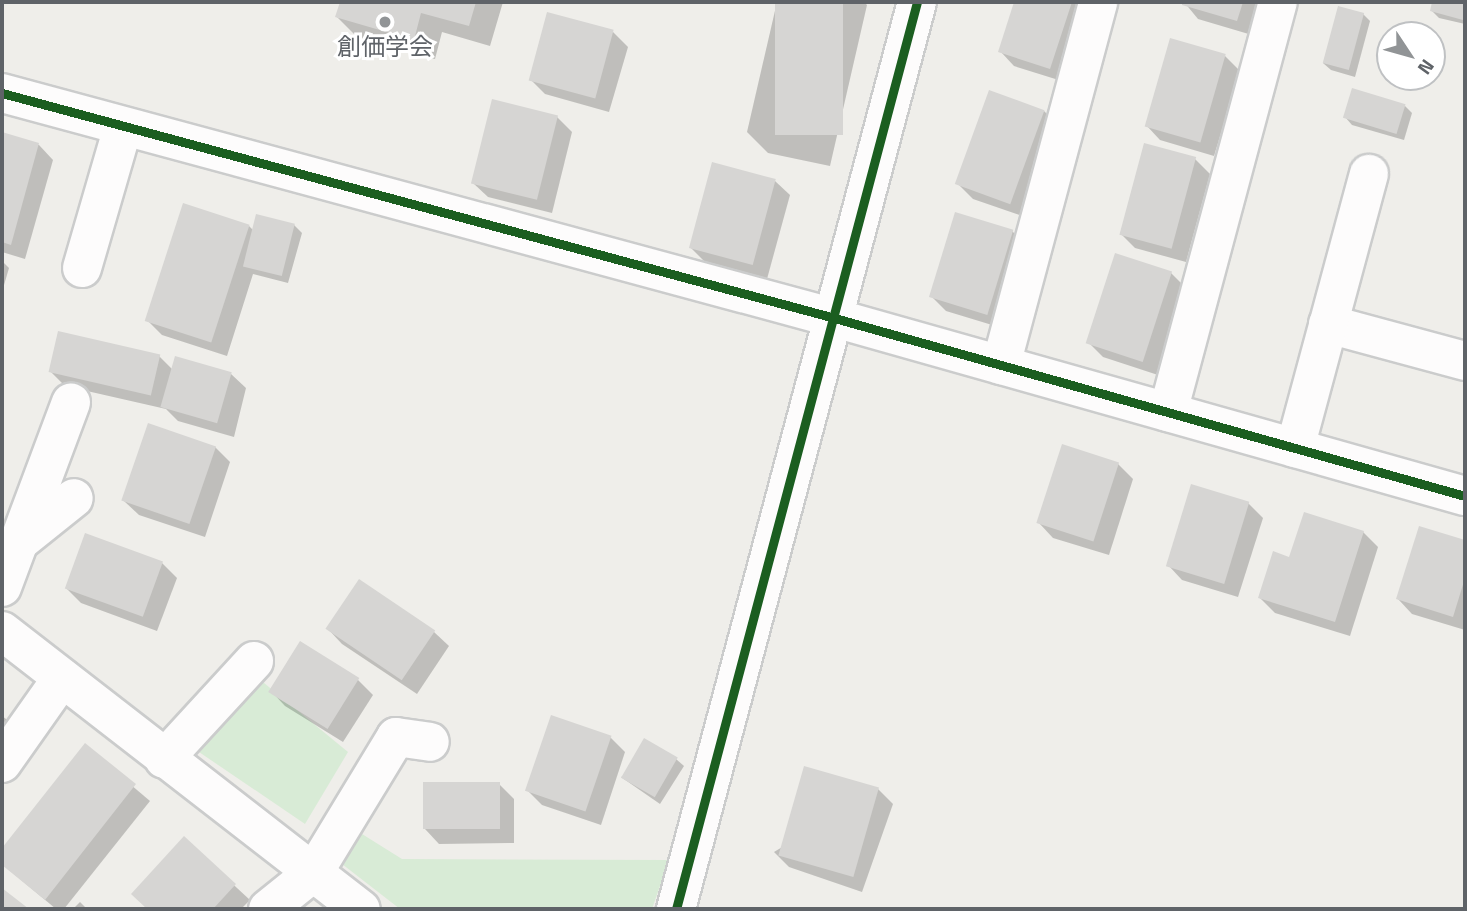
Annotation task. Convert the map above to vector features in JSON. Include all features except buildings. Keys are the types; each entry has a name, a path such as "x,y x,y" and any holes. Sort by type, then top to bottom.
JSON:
{"street":[{"path":"676,909 831,317 917,2"},
{"path":"1001,365 1098,2"},
{"path":"1168,412 1278,2"},
{"path":"2,93 831,317 1465,496"},
{"path":"82,268 123,127"},
{"path":"1295,448 1369,174"},
{"path":"1328,324 1465,361"},
{"path":"2,587 71,402"},
{"path":"19,542 74,498"},
{"path":"2,631 361,909"},
{"path":"164,759 254,661"},
{"path":"2,764 62,678"},
{"path":"268,909 314,872 396,737 430,742"}],"green space":[{"path":"258,678 348,752 305,824 199,752"},
{"path":"354,829 402,859 669,860 652,909 400,909 342,864"}],"cycle path":[{"path":"676,909 917,2"},
{"path":"2,93 831,317 1465,496"}],"place":[{"name":"創価学会","path":"385,22"}]}
